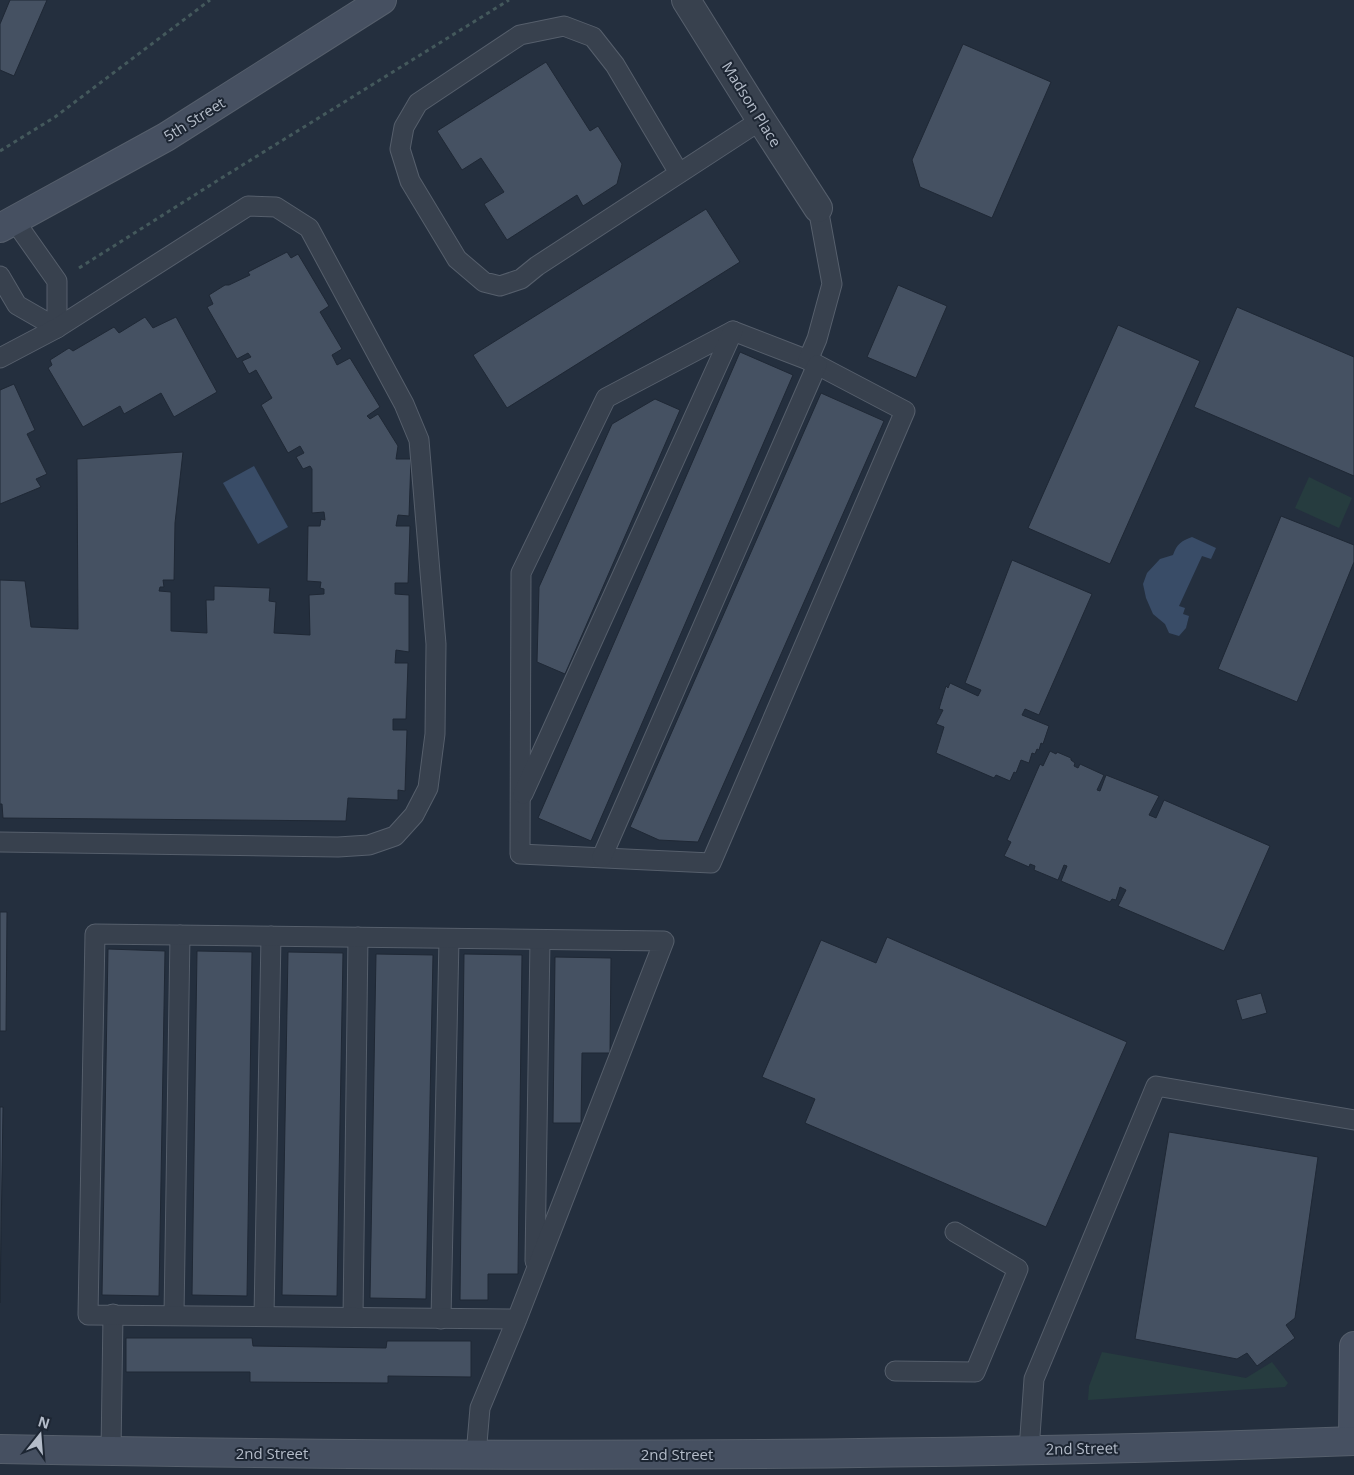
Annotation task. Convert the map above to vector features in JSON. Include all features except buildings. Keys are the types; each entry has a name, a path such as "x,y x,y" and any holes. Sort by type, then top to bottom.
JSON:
{"street":[{"name":"5th Street","path":"7,224 166,137 382,0"},
{"name":"Madson Place","path":"686,0 818,208"},
{"path":"1353,1441 1354,1346"},
{"name":"2nd Street","path":"0,1449 111,1452 476,1455 876,1453 1353,1441"}],"lane":[{"path":"679,173 615,65 593,37 564,26 520,35 418,103 404,127 400,149 410,181 457,259 484,282 500,286 522,279 537,266 761,120"},
{"path":"0,358 57,328 248,206 276,207 310,228 404,404 419,440 436,644 435,734 428,788 414,815 395,836 369,845 338,847 0,842"},
{"path":"602,857 813,362 817,338 832,284 818,208"},
{"path":"7,224 57,282 57,328"},
{"path":"0,276 17,306 57,328"},
{"path":"521,800 732,331"},
{"path":"732,331 813,362 905,411 711,863 520,854 521,573 606,398 732,331"},
{"path":"476,1455 480,1408 517,1319 664,941 95,934 88,1315 517,1319"},
{"path":"174,1315 180,935"},
{"path":"264,1316 271,936"},
{"path":"353,1317 358,937"},
{"path":"441,1319 449,939"},
{"path":"534,1275 540,940"},
{"path":"1029,1450 1034,1379 1156,1086 1354,1120"},
{"path":"895,1371 975,1372 1018,1269 955,1232"},
{"path":"111,1452 113,1314"}],"path":[{"path":"0,150 55,117 210,0"},
{"path":"57,282 220,178 509,0"}],"green space":[{"path":"1309,477 1352,498 1339,528 1295,508"},
{"path":"1102,1352 1246,1378 1272,1362 1288,1383 1285,1387 1088,1400 1089,1386"}],"water":[{"path":"254,466 288,527 258,544 223,483"},
{"path":"1192,537 1216,548 1211,559 1202,556 1179,606 1185,608 1183,614 1189,616 1186,628 1179,636 1169,633 1165,624 1153,614 1146,598 1143,584 1147,573 1160,559 1173,555 1180,543"}]}
